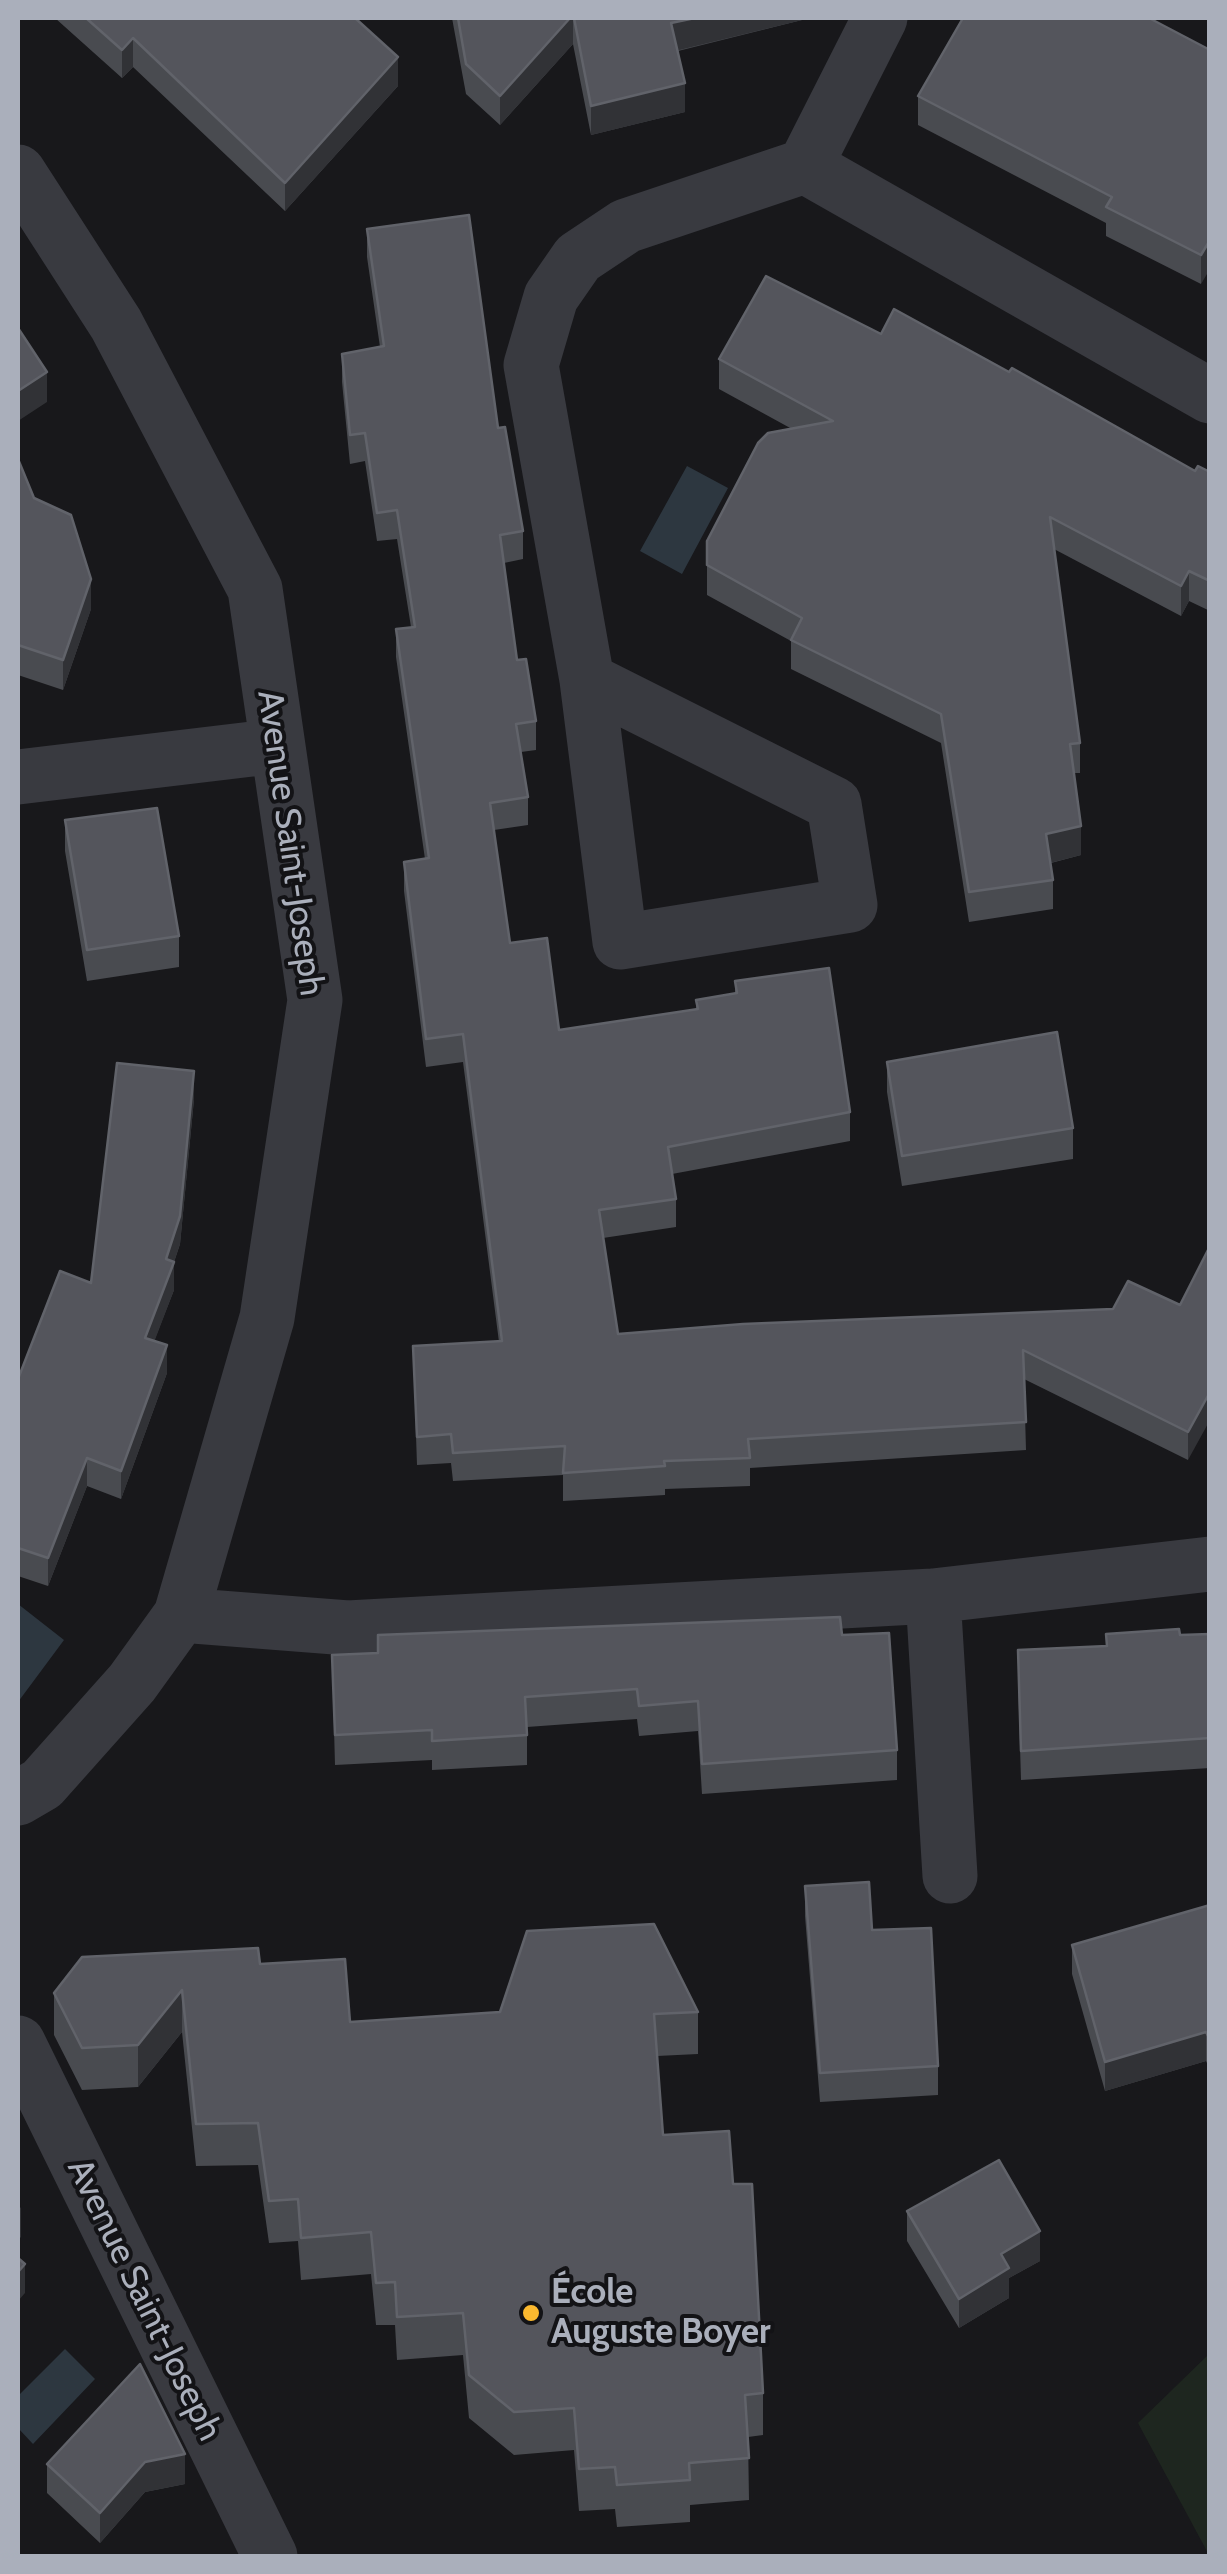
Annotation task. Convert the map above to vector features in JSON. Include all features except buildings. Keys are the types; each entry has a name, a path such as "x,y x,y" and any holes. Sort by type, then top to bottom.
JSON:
{"street":[{"path":"587,680 834,804 850,905 620,942 587,680 531,365 550,296 578,258 626,226 805,166 880,18"},
{"path":"805,166 1210,396"},
{"name":"Avenue Saint-Joseph","path":"18,172 116,324 255,589 315,1000 267,1318 181,1615 132,1683 55,1770 42,1784 18,1798"},
{"path":"18,777 276,746"},
{"path":"181,1615 348,1628 933,1596 1210,1564"},
{"path":"933,1596 950,1876"},
{"name":"Avenue Saint-Joseph","path":"18,2043 270,2556"}],"shaded area":[{"path":"687,466 728,488 682,574 640,551"},
{"path":"18,1604 64,1640 18,1702"},
{"path":"65,2349 95,2379 33,2444 18,2428 18,2396"},
{"path":"1209,2354 1209,2555 1138,2423"}],"place":[{"name":"École Auguste Boyer","path":"531,2313"}]}
